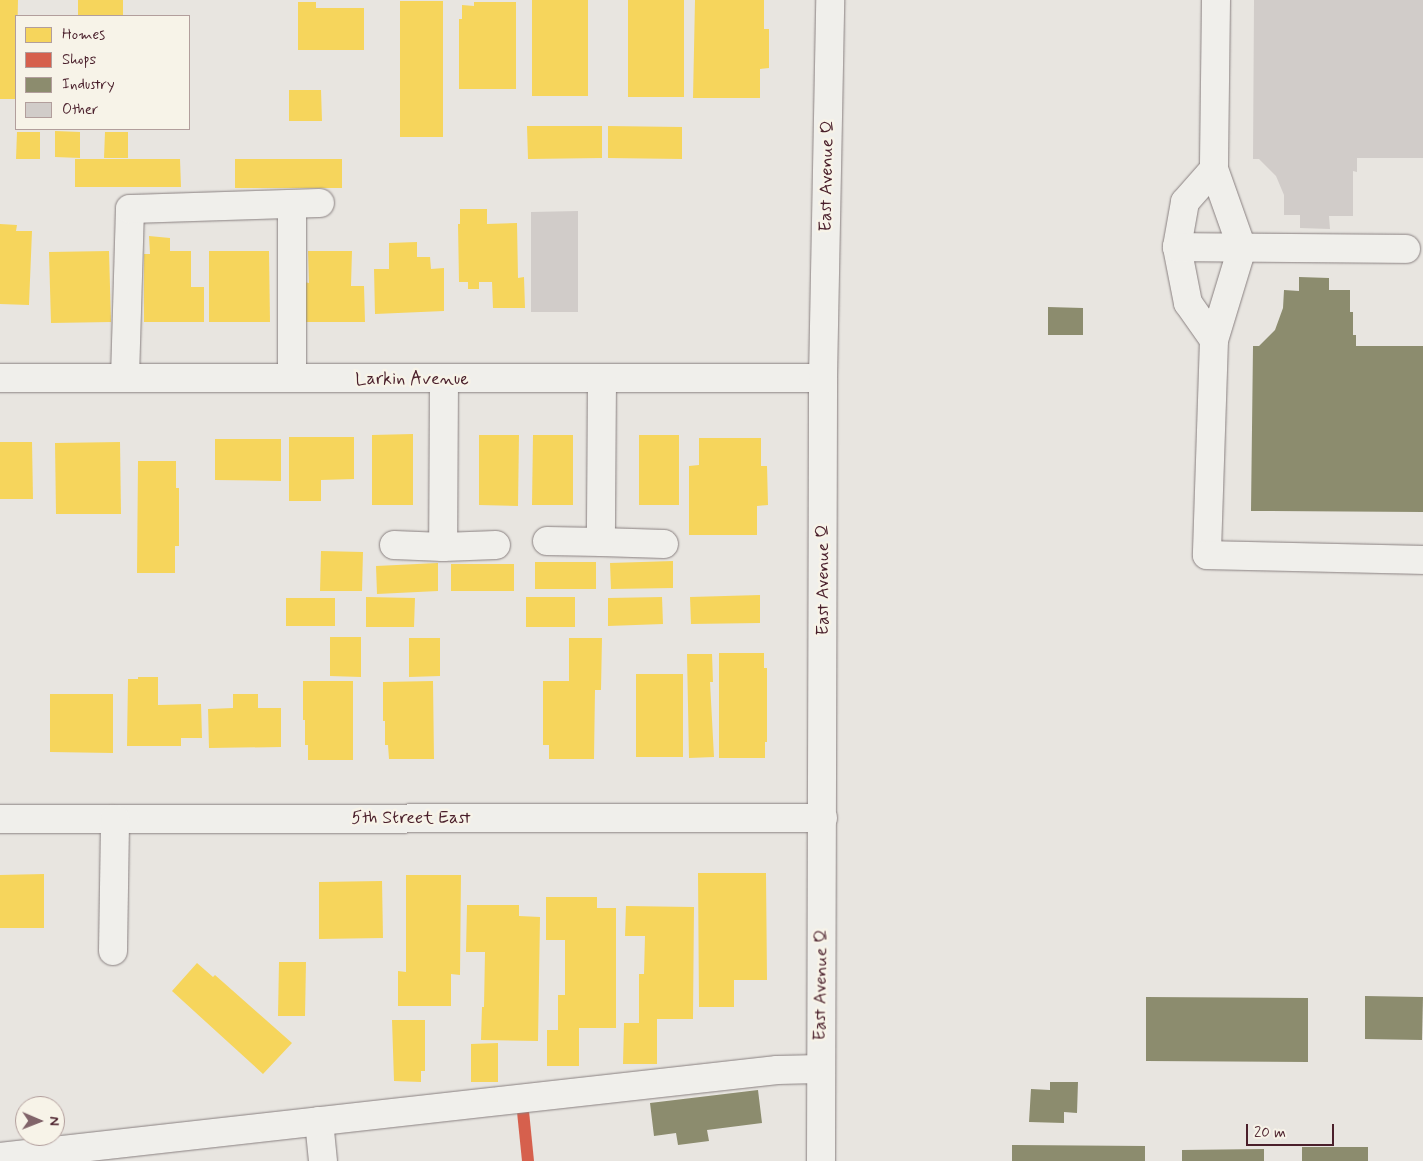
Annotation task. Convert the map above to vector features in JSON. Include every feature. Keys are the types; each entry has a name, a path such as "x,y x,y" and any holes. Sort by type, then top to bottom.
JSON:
{"street":[{"name":"East Avenue Q","path":"820,1161 823,818 823,378 830,0"},
{"path":"1216,0 1214,169 1242,248 1214,340 1207,555 1423,560"},
{"path":"1214,169 1185,202 1177,247 1188,304 1214,340"},
{"path":"125,377 130,208 320,203"},
{"path":"292,204 292,378"},
{"path":"1177,247 1406,249"},
{"name":"Larkin Avenue","path":"0,378 823,378"},
{"path":"601,542 602,378"},
{"path":"443,547 444,379"},
{"path":"547,541 664,544"},
{"path":"394,545 443,547 496,545"},
{"name":"5th Street East","path":"0,819 823,818"},
{"path":"113,951 115,819"},
{"path":"0,1157 160,1150 319,1121 777,1070 820,1069"},
{"path":"319,1121 323,1161"}],"building: Homes":[{"path":"0,0 18,0 18,15 15,15 15,99 0,99"},
{"path":"78,0 123,0 123,15 78,15"},
{"path":"532,0 588,0 588,96 532,96"},
{"path":"628,0 684,0 684,97 628,97"},
{"path":"695,0 764,0 764,29 769,29 769,68 760,69 760,98 693,98"},
{"path":"400,1 443,1 443,137 400,137"},
{"path":"298,2 316,2 316,8 364,8 364,50 298,50"},
{"path":"474,2 516,2 516,89 459,89 459,19 462,19 462,5 474,6"},
{"path":"289,90 321,90 322,121 289,121"},
{"path":"527,126 602,126 602,158 528,159"},
{"path":"608,126 682,127 682,159 608,158"},
{"path":"55,131 80,132 80,158 55,157"},
{"path":"17,132 40,132 40,159 16,159"},
{"path":"105,132 128,132 128,158 104,158"},
{"path":"75,159 180,159 181,187 75,187"},
{"path":"235,159 342,159 342,188 235,188"},
{"path":"460,209 487,209 487,224 517,223 518,278 524,277 525,308 493,308 492,282 479,282 479,289 468,289 468,282 459,282 458,224 460,224"},
{"path":"0,224 17,225 16,231 32,231 29,305 0,304"},
{"path":"149,236 170,238 170,251 191,251 191,287 204,287 204,322 144,322 144,254 150,254"},
{"path":"417,242 417,257 430,257 431,269 444,268 444,311 375,314 374,269 389,269 389,243"},
{"path":"109,251 111,322 51,323 49,252"},
{"path":"209,251 269,251 270,322 209,322"},
{"path":"308,251 352,251 351,286 364,286 365,322 305,322 304,282 309,283"},
{"path":"413,434 413,505 372,505 372,435"},
{"path":"479,435 519,435 518,506 479,505"},
{"path":"533,435 573,435 573,505 532,505"},
{"path":"639,435 679,435 679,505 639,505"},
{"path":"289,437 354,437 354,479 321,480 321,501 289,501"},
{"path":"699,438 761,438 761,466 767,466 768,505 757,506 757,535 689,535 689,466 699,465"},
{"path":"215,439 281,439 281,481 215,480"},
{"path":"0,442 32,442 33,499 0,499"},
{"path":"120,442 121,514 56,514 55,443"},
{"path":"138,461 176,461 176,488 179,488 179,546 175,546 175,573 137,573"},
{"path":"321,551 363,552 362,591 320,591"},
{"path":"673,561 673,588 611,589 610,563"},
{"path":"535,562 596,562 596,589 535,589"},
{"path":"438,563 438,591 377,594 376,566"},
{"path":"451,564 514,564 514,591 451,591"},
{"path":"760,595 760,623 691,624 690,597"},
{"path":"366,597 415,598 414,627 366,627"},
{"path":"526,597 575,597 575,627 526,627"},
{"path":"662,597 663,624 608,626 608,598"},
{"path":"286,598 335,598 335,626 286,626"},
{"path":"330,637 361,637 361,677 330,676"},
{"path":"409,638 440,638 440,676 409,677"},
{"path":"569,638 602,638 601,690 595,690 594,759 549,759 549,745 543,745 543,681 569,681"},
{"path":"719,653 764,653 764,668 767,668 767,742 765,742 765,758 719,758"},
{"path":"687,654 712,654 713,682 710,682 714,757 689,758"},
{"path":"636,674 683,674 683,757 636,757"},
{"path":"138,677 158,677 158,705 201,704 202,738 181,738 181,746 127,746 128,679 138,679"},
{"path":"303,681 353,681 353,760 308,760 308,745 305,745 305,720 303,720"},
{"path":"433,681 434,759 389,759 388,745 385,745 385,721 383,721 383,682"},
{"path":"50,694 113,694 113,753 50,752"},
{"path":"233,694 258,694 258,708 281,708 281,747 209,748 208,709 233,708"},
{"path":"698,873 766,873 767,980 734,980 734,1007 699,1007"},
{"path":"44,874 44,928 0,928 0,875"},
{"path":"406,875 461,875 460,975 451,974 451,1006 398,1006 398,971 406,972"},
{"path":"382,881 383,938 319,939 319,882"},
{"path":"546,897 597,897 597,908 616,908 616,1028 579,1028 579,1066 547,1066 547,1030 558,1030 558,995 565,995 565,940 546,940"},
{"path":"467,905 519,905 519,916 540,917 538,1041 481,1040 485,952 466,952"},
{"path":"626,906 694,907 693,1019 657,1019 657,1064 623,1064 624,1023 639,1023 639,974 644,974 645,936 625,936"},
{"path":"279,962 306,962 305,1016 278,1016"},
{"path":"197,963 213,977 215,975 292,1043 263,1074 172,991"},
{"path":"392,1020 425,1020 425,1071 421,1071 421,1082 394,1081"},
{"path":"498,1043 498,1082 471,1082 471,1044"}],"building: Shops":[{"path":"529,1111 534,1161 522,1161 517,1112"}],"building: Industry":[{"path":"1299,277 1329,278 1329,290 1350,290 1350,312 1353,312 1353,335 1356,335 1356,346 1423,346 1423,512 1251,511 1253,346 1259,346 1275,330 1283,308 1284,290 1299,291"},
{"path":"1048,307 1083,308 1083,335 1048,335"},
{"path":"1365,996 1423,997 1422,1040 1365,1039"},
{"path":"1146,997 1308,998 1308,1062 1146,1061"},
{"path":"1050,1082 1078,1082 1077,1113 1064,1112 1064,1123 1029,1122 1031,1089 1050,1090"},
{"path":"758,1090 762,1123 707,1130 709,1141 678,1145 676,1133 654,1136 650,1103"},
{"path":"1012,1145 1145,1146 1145,1161 1012,1161"},
{"path":"1302,1147 1368,1147 1368,1161 1302,1161"},
{"path":"1264,1149 1264,1161 1182,1161 1182,1150"}],"building: Other":[{"path":"1254,0 1423,0 1423,158 1357,158 1357,172 1353,171 1353,216 1329,216 1330,229 1300,228 1300,215 1284,215 1284,195 1276,176 1259,159 1253,159"},
{"path":"578,211 578,312 531,312 531,212"}]}
